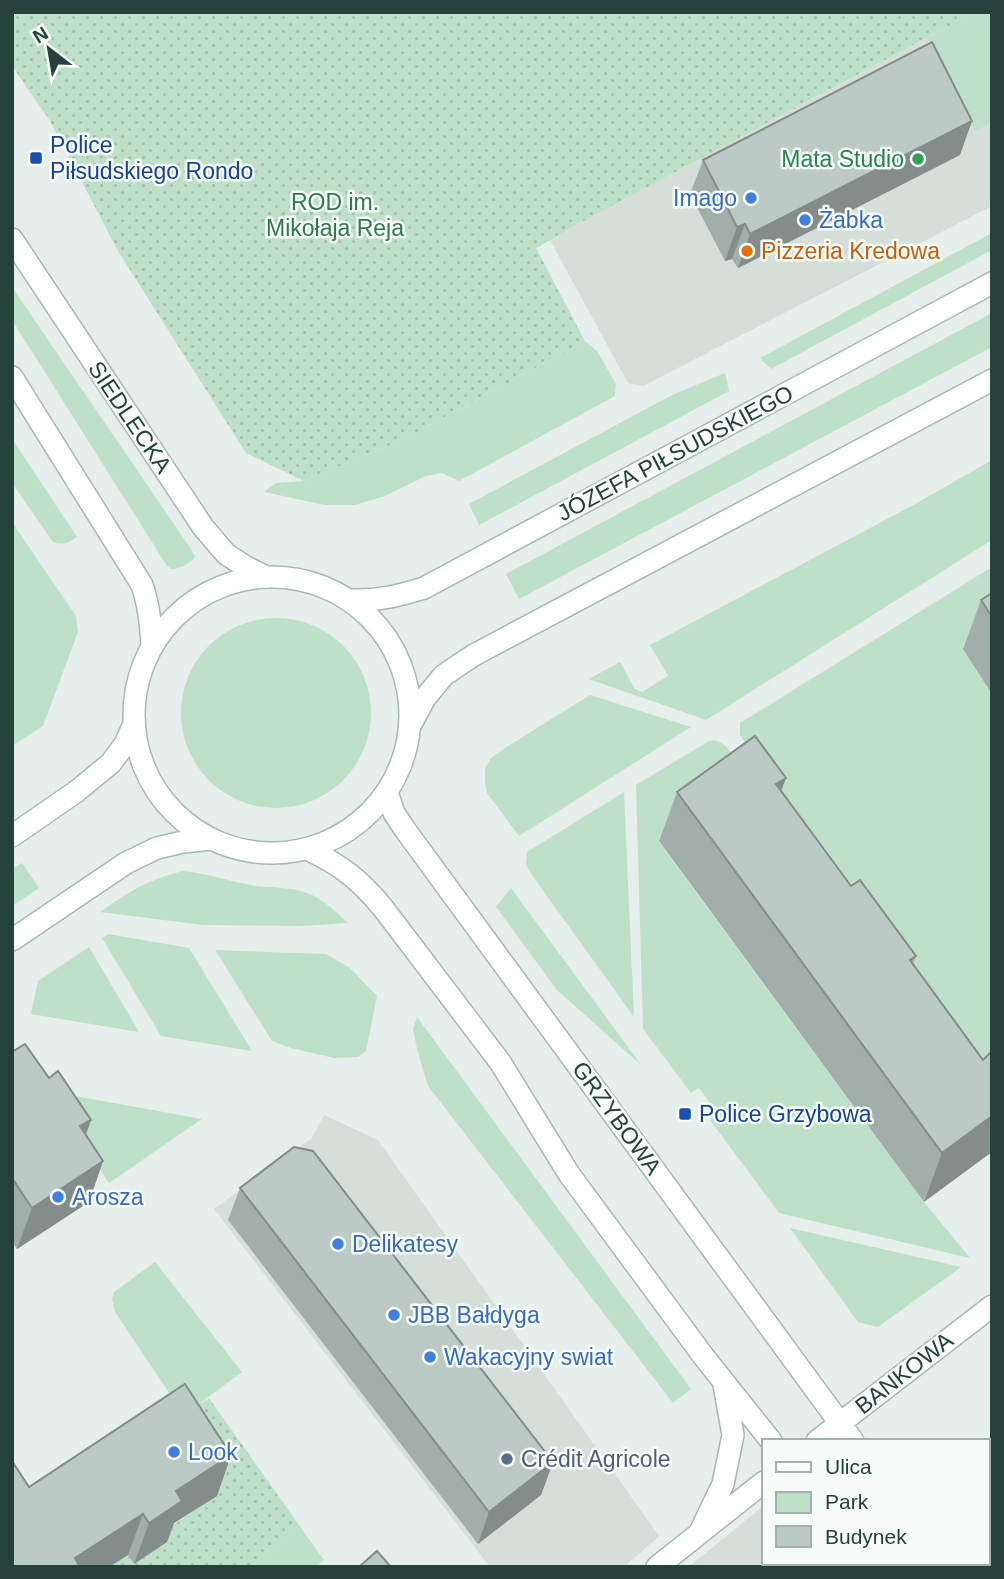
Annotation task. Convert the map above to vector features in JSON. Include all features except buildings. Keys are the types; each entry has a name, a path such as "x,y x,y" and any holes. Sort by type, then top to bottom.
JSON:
{"street":[{"name":"SIEDLECKA","path":"12,239 203,527 226,554 266,577"},
{"name":"JÓZEFA PIŁSUDSKIEGO","path":"350,600 392,598 424,588 992,283"},
{"path":"12,377 142,585 151,619 152,646"},
{"path":"411,723 425,698 444,675 474,655 992,380"},
{"path":"266,577 301,580 321,585 350,600 363,609 387,636 396,652 408,687 411,723 409,740 397,775 387,792 364,819 344,834 309,850 274,854 253,853 230,847 195,830 168,806 157,792 148,776 137,742 134,705 137,685 142,666 161,632 189,605 207,593 245,579 266,577"},
{"path":"12,836 77,791 111,763 125,744 134,724"},
{"name":"GRZYBOWA","path":"387,792 394,813 406,831 852,1439"},
{"path":"12,940 126,863 157,848 211,839"},
{"path":"309,850 354,876 383,908 500,1062 569,1174 724,1383 769,1439"},
{"name":"BANKOWA","path":"820,1439 992,1306"},
{"path":"700,1532 723,1484 733,1435 724,1383"},
{"path":"657,1567 762,1484"}],"shaded area":[{"path":"975,12 992,12 992,206 643,386 628,383 550,240"},
{"path":"324,1115 378,1140 659,1536 624,1567 490,1567 214,1209 312,1138"},
{"path":"762,1507 762,1565 862,1567 689,1567"}],"green space":[{"name":"ROD im. Mikołaja Reja","path":"12,12 975,12 536,248 585,341 402,440 304,481 246,453 118,251 50,121 12,66"},
{"path":"975,12 992,12 992,122 975,131 927,38"},
{"path":"992,233 992,250 771,369 760,358"},
{"path":"12,287 191,549 195,557 188,564 172,569 167,566 12,320"},
{"path":"992,313 992,347 519,599 506,574"},
{"path":"585,341 597,351 616,384 615,396 459,481 442,473 426,476 385,496 355,505 325,505 264,492 276,483 304,481 402,440"},
{"path":"725,373 729,391 479,525 469,504 672,395"},
{"path":"12,439 77,537 71,541 63,544 53,542 12,483"},
{"path":"992,460 992,540 706,720 589,679 620,662 635,689 642,692 668,676 650,645 917,503"},
{"path":"12,522 76,616 78,632 43,726 12,746"},
{"path":"992,567 992,1079 740,735 740,723"},
{"path":"276,618 312,625 343,646 364,677 371,713 364,749 343,780 312,801 276,808 240,801 209,780 188,749 181,713 188,677 209,646 240,625"},
{"path":"590,695 691,727 519,836 487,793 485,768 491,758 508,746"},
{"path":"714,740 726,747 741,766 659,842 924,1202 970,1258 779,1213 710,1120 718,1114 699,1088 691,1093 643,1029 636,785"},
{"path":"624,792 634,1017 529,871 526,863 527,852"},
{"path":"22,863 39,888 12,906 12,869"},
{"path":"182,871 256,886 304,892 330,907 348,923 302,926 203,925 100,912 139,887"},
{"path":"511,888 642,1066 557,990 496,907"},
{"path":"108,934 189,948 252,1051 161,1036 102,938"},
{"path":"89,947 139,1032 31,1014 38,981"},
{"path":"215,950 326,954 350,968 377,996 366,1051 358,1057 334,1058 272,1041"},
{"path":"417,1017 691,1389 673,1403 428,1086 413,1029"},
{"path":"48,1091 202,1119 109,1183"},
{"path":"790,1228 961,1267 878,1327 858,1322"},
{"path":"155,1262 242,1372 184,1415 115,1312 112,1299 114,1292"},
{"path":"209,1398 299,1525 251,1567 109,1567 128,1555 134,1564 167,1542 161,1533 216,1496 170,1425"},
{"path":"299,1525 324,1560 316,1567 251,1567"}],"place":[{"name":"Police Piłsudskiego Rondo","path":"36,158"},
{"name":"Mata Studio","path":"918,159"},
{"name":"Imago","path":"751,198"},
{"name":"Żabka","path":"805,220"},
{"name":"Pizzeria Kredowa","path":"747,251"},
{"name":"Police Grzybowa","path":"685,1114"},
{"name":"Arosza","path":"58,1197"},
{"name":"Delikatesy","path":"338,1244"},
{"name":"JBB Bałdyga","path":"394,1315"},
{"name":"Wakacyjny swiat","path":"430,1357"},
{"name":"Look","path":"174,1452"},
{"name":"Crédit Agricole","path":"507,1459"}]}
